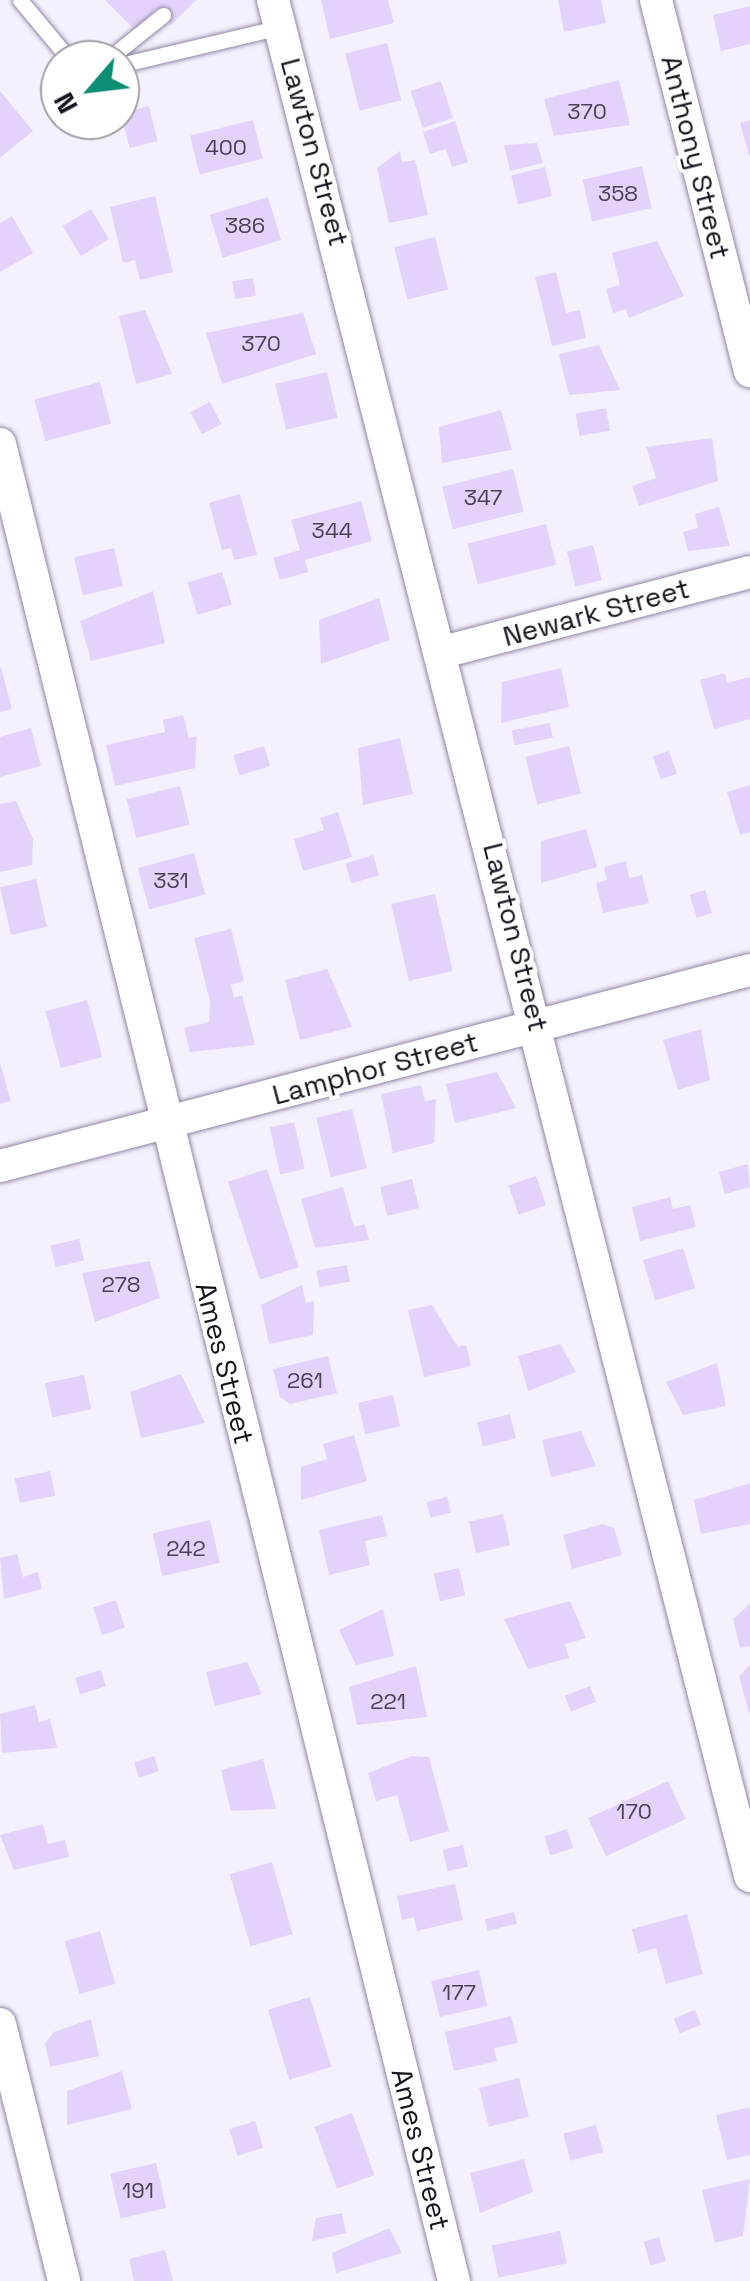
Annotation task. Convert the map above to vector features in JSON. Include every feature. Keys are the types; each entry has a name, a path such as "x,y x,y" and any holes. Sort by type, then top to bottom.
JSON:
{"street":[{"name":"Anthony Street","path":"656,0 750,372"},
{"name":"Lawton Street","path":"277,14 540,1025 750,1876"},
{"name":"Ames Street","path":"0,444 454,2281"},
{"name":"Newark Street","path":"442,652 750,572"},
{"name":"Lamphor Street","path":"0,1166 750,970"},
{"path":"0,2024 64,2281"}],"lane":[{"path":"20,0 53,40"},
{"path":"140,59 277,14"},
{"path":"132,40 163,15"}],"building":[{"path":"105,0 196,0 171,25 156,9 135,30"},
{"path":"321,0 388,0 394,23 330,39"},
{"path":"558,0 601,0 606,23 564,32"},
{"path":"750,6 750,44 721,51 713,15"},
{"path":"387,43 401,100 360,111 345,53"},
{"path":"619,80 630,125 554,136 544,99"},
{"path":"441,81 453,118 423,128 411,91"},
{"path":"0,91 33,131 0,158"},
{"path":"149,106 158,141 130,148 128,140 140,140 140,108"},
{"path":"253,120 263,159 200,175 190,136"},
{"path":"750,120 750,155 749,155 740,123"},
{"path":"455,121 468,162 452,167 446,149 430,154 423,132"},
{"path":"537,143 543,163 510,171 504,145"},
{"path":"400,151 402,162 415,160 428,215 389,223 377,168"},
{"path":"642,166 652,208 592,222 583,180"},
{"path":"545,167 552,196 518,205 511,175"},
{"path":"155,196 173,272 140,280 135,260 123,263 110,207"},
{"path":"268,197 281,240 223,258 210,215"},
{"path":"91,209 109,239 81,256 63,226"},
{"path":"12,216 33,253 0,272 0,223"},
{"path":"435,237 448,289 407,300 394,247"},
{"path":"657,241 684,296 629,318 626,309 613,313 606,289 620,285 612,253"},
{"path":"556,272 566,313 580,310 586,338 552,346 535,277"},
{"path":"253,278 256,296 235,299 232,281"},
{"path":"145,310 172,374 136,384 119,316"},
{"path":"303,313 316,354 222,384 206,333"},
{"path":"599,345 620,390 569,395 559,354"},
{"path":"327,372 338,418 286,430 275,384"},
{"path":"100,382 111,424 45,441 34,400"},
{"path":"210,402 221,424 202,434 190,412"},
{"path":"606,408 610,431 579,436 575,413"},
{"path":"501,410 512,450 442,463 439,427"},
{"path":"712,438 718,481 639,506 632,486 656,478 646,447"},
{"path":"513,469 524,512 453,529 442,487"},
{"path":"240,494 257,555 234,560 231,548 222,550 209,503"},
{"path":"361,501 372,541 305,560 308,572 280,580 273,558 300,550 291,520"},
{"path":"719,507 730,546 688,551 683,532 698,528 695,514"},
{"path":"546,524 556,565 478,584 467,544"},
{"path":"593,545 602,580 576,586 567,552"},
{"path":"114,548 123,586 83,595 74,557"},
{"path":"222,572 232,605 198,615 188,583"},
{"path":"153,591 165,643 91,661 80,621"},
{"path":"379,598 390,640 321,664 319,620"},
{"path":"0,668 12,709 0,712"},
{"path":"561,668 569,707 501,723 502,682"},
{"path":"725,673 727,683 750,677 750,719 714,729 700,680"},
{"path":"183,715 189,738 197,736 195,768 115,786 106,745 165,732 163,720"},
{"path":"550,723 553,738 515,745 512,730"},
{"path":"31,728 41,766 0,777 0,737"},
{"path":"400,738 413,794 363,805 358,748"},
{"path":"264,746 270,766 240,775 233,755"},
{"path":"569,746 581,794 537,804 525,757"},
{"path":"669,751 677,774 661,779 653,757"},
{"path":"750,785 750,832 740,835 727,792"},
{"path":"180,786 190,825 136,838 127,799"},
{"path":"16,801 33,839 32,865 0,872 0,804"},
{"path":"338,812 352,857 303,871 294,839 324,830 320,818"},
{"path":"586,829 597,867 541,883 541,841"},
{"path":"194,853 205,895 149,910 138,868"},
{"path":"373,855 379,875 351,884 345,863"},
{"path":"626,861 629,878 642,875 649,903 603,913 596,883 607,880 604,867"},
{"path":"36,879 47,927 11,935 0,887"},
{"path":"705,890 712,913 697,918 690,895"},
{"path":"435,894 453,971 409,981 391,904"},
{"path":"231,929 244,981 231,985 234,998 242,995 255,1045 190,1052 184,1028 209,1022 210,1002 194,938"},
{"path":"327,969 352,1027 300,1040 285,980"},
{"path":"87,1000 102,1057 61,1068 45,1011"},
{"path":"701,1029 710,1080 678,1090 663,1040"},
{"path":"0,1063 11,1101 0,1104"},
{"path":"497,1072 516,1108 455,1123 446,1084"},
{"path":"421,1085 425,1101 436,1099 434,1143 393,1153 381,1094"},
{"path":"352,1109 367,1168 331,1177 316,1118"},
{"path":"294,1122 305,1169 280,1174 270,1128"},
{"path":"748,1164 750,1187 725,1194 719,1172"},
{"path":"267,1169 299,1267 260,1280 228,1182"},
{"path":"536,1176 546,1205 519,1215 509,1185"},
{"path":"412,1179 419,1208 387,1216 380,1187"},
{"path":"343,1187 354,1227 365,1224 369,1240 315,1248 301,1199"},
{"path":"670,1197 673,1209 690,1205 696,1227 640,1241 632,1207"},
{"path":"79,1239 84,1260 56,1267 51,1246"},
{"path":"683,1248 695,1288 655,1300 643,1260"},
{"path":"150,1261 160,1298 95,1322 82,1273"},
{"path":"347,1265 350,1282 319,1287 316,1270"},
{"path":"302,1285 306,1303 314,1301 313,1335 269,1344 261,1305"},
{"path":"432,1305 458,1347 466,1345 471,1366 424,1377 408,1310"},
{"path":"560,1344 576,1372 528,1391 518,1356"},
{"path":"328,1356 337,1393 290,1404 280,1397 273,1369"},
{"path":"717,1363 726,1406 683,1415 666,1382"},
{"path":"181,1374 205,1423 141,1438 130,1392"},
{"path":"84,1375 91,1409 52,1418 45,1383"},
{"path":"393,1395 400,1426 365,1434 358,1403"},
{"path":"510,1414 516,1438 483,1446 477,1422"},
{"path":"581,1431 596,1466 551,1477 542,1440"},
{"path":"354,1435 367,1481 301,1500 301,1467 327,1459 323,1444"},
{"path":"50,1471 55,1495 20,1503 15,1478"},
{"path":"750,1483 750,1524 701,1534 694,1500"},
{"path":"447,1497 451,1513 430,1518 427,1502"},
{"path":"503,1514 510,1545 476,1553 469,1522"},
{"path":"382,1515 387,1536 365,1541 370,1565 329,1575 319,1530"},
{"path":"210,1520 220,1563 162,1576 153,1533"},
{"path":"603,1524 614,1528 622,1555 572,1569 563,1535"},
{"path":"17,1554 23,1577 38,1572 42,1589 4,1599 0,1558"},
{"path":"459,1568 465,1595 440,1601 434,1574"},
{"path":"116,1600 125,1628 102,1635 93,1607"},
{"path":"570,1601 586,1638 565,1644 569,1658 528,1669 504,1619"},
{"path":"750,1604 750,1646 740,1648 733,1619"},
{"path":"383,1609 394,1656 356,1665 339,1630"},
{"path":"247,1662 262,1694 215,1706 206,1672"},
{"path":"750,1665 750,1712 749,1713 739,1676"},
{"path":"416,1666 427,1717 357,1725 349,1687"},
{"path":"101,1670 106,1686 80,1694 75,1678"},
{"path":"590,1686 596,1702 571,1712 565,1696"},
{"path":"35,1705 39,1722 50,1719 57,1748 2,1753 0,1714"},
{"path":"154,1756 159,1771 139,1778 134,1762"},
{"path":"412,1756 429,1757 449,1831 410,1842 397,1795 376,1801 368,1773"},
{"path":"263,1759 276,1809 231,1811 221,1770"},
{"path":"668,1781 686,1819 606,1856 588,1818"},
{"path":"43,1824 48,1844 65,1840 69,1857 14,1870 0,1835"},
{"path":"567,1829 573,1848 550,1855 544,1836"},
{"path":"463,1845 468,1866 447,1871 443,1850"},
{"path":"272,1862 293,1934 250,1946 230,1874"},
{"path":"455,1884 463,1920 417,1931 414,1917 402,1920 397,1896"},
{"path":"514,1912 517,1924 488,1931 485,1919"},
{"path":"687,1914 703,1974 666,1984 656,1948 638,1953 632,1929"},
{"path":"100,1931 115,1984 80,1994 64,1941"},
{"path":"479,1970 487,2006 440,2017 431,1981"},
{"path":"310,1997 331,2067 289,2080 268,2010"},
{"path":"695,2010 701,2025 680,2033 674,2019"},
{"path":"511,2016 518,2043 494,2048 497,2061 454,2071 445,2032"},
{"path":"91,2019 99,2056 50,2067 45,2043 54,2032"},
{"path":"122,2071 132,2109 67,2125 67,2091"},
{"path":"519,2078 529,2117 489,2127 479,2088"},
{"path":"750,2107 750,2155 727,2160 716,2115"},
{"path":"352,2113 375,2175 337,2189 314,2127"},
{"path":"255,2121 263,2148 237,2156 229,2129"},
{"path":"596,2125 603,2152 570,2161 563,2134"},
{"path":"524,2159 533,2192 480,2213 470,2173"},
{"path":"156,2163 166,2208 121,2218 110,2174"},
{"path":"750,2179 743,2236 715,2243 702,2190"},
{"path":"342,2213 346,2233 312,2241 316,2218"},
{"path":"389,2228 402,2253 336,2273 332,2253"},
{"path":"560,2231 567,2263 498,2278 492,2246"},
{"path":"659,2237 666,2261 651,2265 644,2241"},
{"path":"165,2250 173,2281 134,2281 129,2259"}]}
